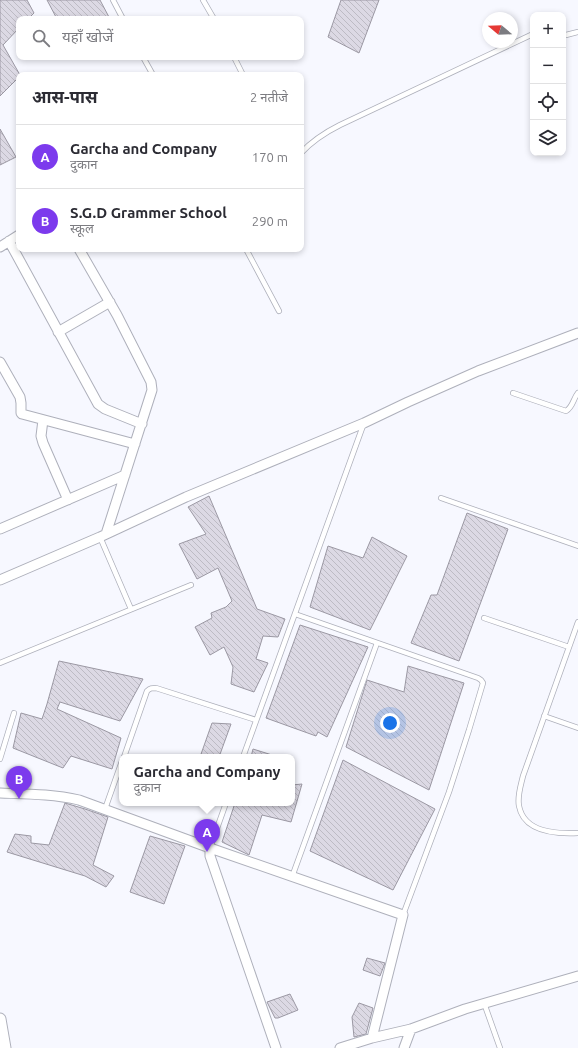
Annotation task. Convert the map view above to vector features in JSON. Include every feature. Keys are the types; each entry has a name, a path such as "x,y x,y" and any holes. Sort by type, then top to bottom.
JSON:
{"street":[{"path":"0,246 16,237"},
{"path":"9,241 98,404 105,409 142,424"},
{"path":"81,252 118,316 151,382 152,390 125,475 103,536"},
{"path":"58,332 110,302"},
{"path":"0,580 103,536 186,498 364,423 478,371 578,333"},
{"path":"1,365 20,397 21,413 24,415 135,444"},
{"path":"43,420 41,436 43,443 68,500"},
{"path":"0,529 125,475"},
{"path":"0,792 47,795 79,800 210,848 403,915 372,1038"},
{"path":"210,848 210,856 276,1048"},
{"path":"340,1048 372,1038 411,1029 484,1003 578,976"},
{"path":"0,1019 1,1034 6,1048"},
{"path":"404,1048 411,1029"}],"lane":[{"path":"113,0 121,16"},
{"path":"203,0 212,16"},
{"path":"566,35 578,32"},
{"path":"304,150 326,132 530,35"},
{"path":"145,60 151,72"},
{"path":"236,60 242,72"},
{"path":"248,252 279,311"},
{"path":"513,393 566,411 569,410 578,393"},
{"path":"244,754 364,423"},
{"path":"441,498 578,546"},
{"path":"103,536 130,609"},
{"path":"0,663 191,585"},
{"path":"295,614 478,678 483,682 449,792 403,915"},
{"path":"484,618 569,647"},
{"path":"578,622 523,776 519,792 519,806 523,817 531,826 547,832 568,834 578,833"},
{"path":"292,877 378,643"},
{"path":"125,754 147,691 152,688 256,720"},
{"path":"0,759 14,713"},
{"path":"544,716 578,728"},
{"path":"105,809 119,769"},
{"path":"210,848 225,806"},
{"path":"484,1003 500,1048"}],"building":[{"path":"0,0 27,0 34,13 31,16 16,16 16,31 3,45 18,72 16,72 16,80 0,96"},
{"path":"47,0 100,0 108,16 55,16"},
{"path":"341,0 379,0 359,53 328,37"},
{"path":"0,129 16,157 0,165"},
{"path":"209,496 257,609 285,619 278,637 263,636 256,659 268,663 254,692 231,684 233,667 224,647 210,655 195,627 212,618 211,613 226,607 232,601 218,568 197,579 179,544 206,534 188,507"},
{"path":"467,513 508,529 459,661 411,643 431,595 437,595"},
{"path":"372,537 407,556 370,630 310,607 328,546 363,558"},
{"path":"300,625 368,647 327,737 318,732 316,736 266,718"},
{"path":"59,661 143,679 120,721 60,702 57,709 121,738 112,769 71,756 63,768 13,748 21,713 42,719"},
{"path":"408,666 464,683 429,790 346,747 367,680 404,692"},
{"path":"212,723 231,724 220,754 201,754"},
{"path":"253,749 269,754 252,754"},
{"path":"343,760 435,809 393,890 310,851"},
{"path":"302,784 291,822 262,815 249,855 222,842 234,806 295,806 295,785"},
{"path":"65,803 108,817 93,865 114,876 106,887 85,876 7,852 15,834 31,836 31,843 49,845"},
{"path":"150,836 185,846 164,904 130,892"},
{"path":"367,958 385,963 380,976 363,970"},
{"path":"290,994 298,1010 275,1018 267,1002"},
{"path":"359,1003 373,1008 366,1034 354,1037 352,1017"}],"place":[{"name":"S.G.D Grammer School","path":"19,799"},
{"name":"Garcha and Company","path":"207,852"}]}
